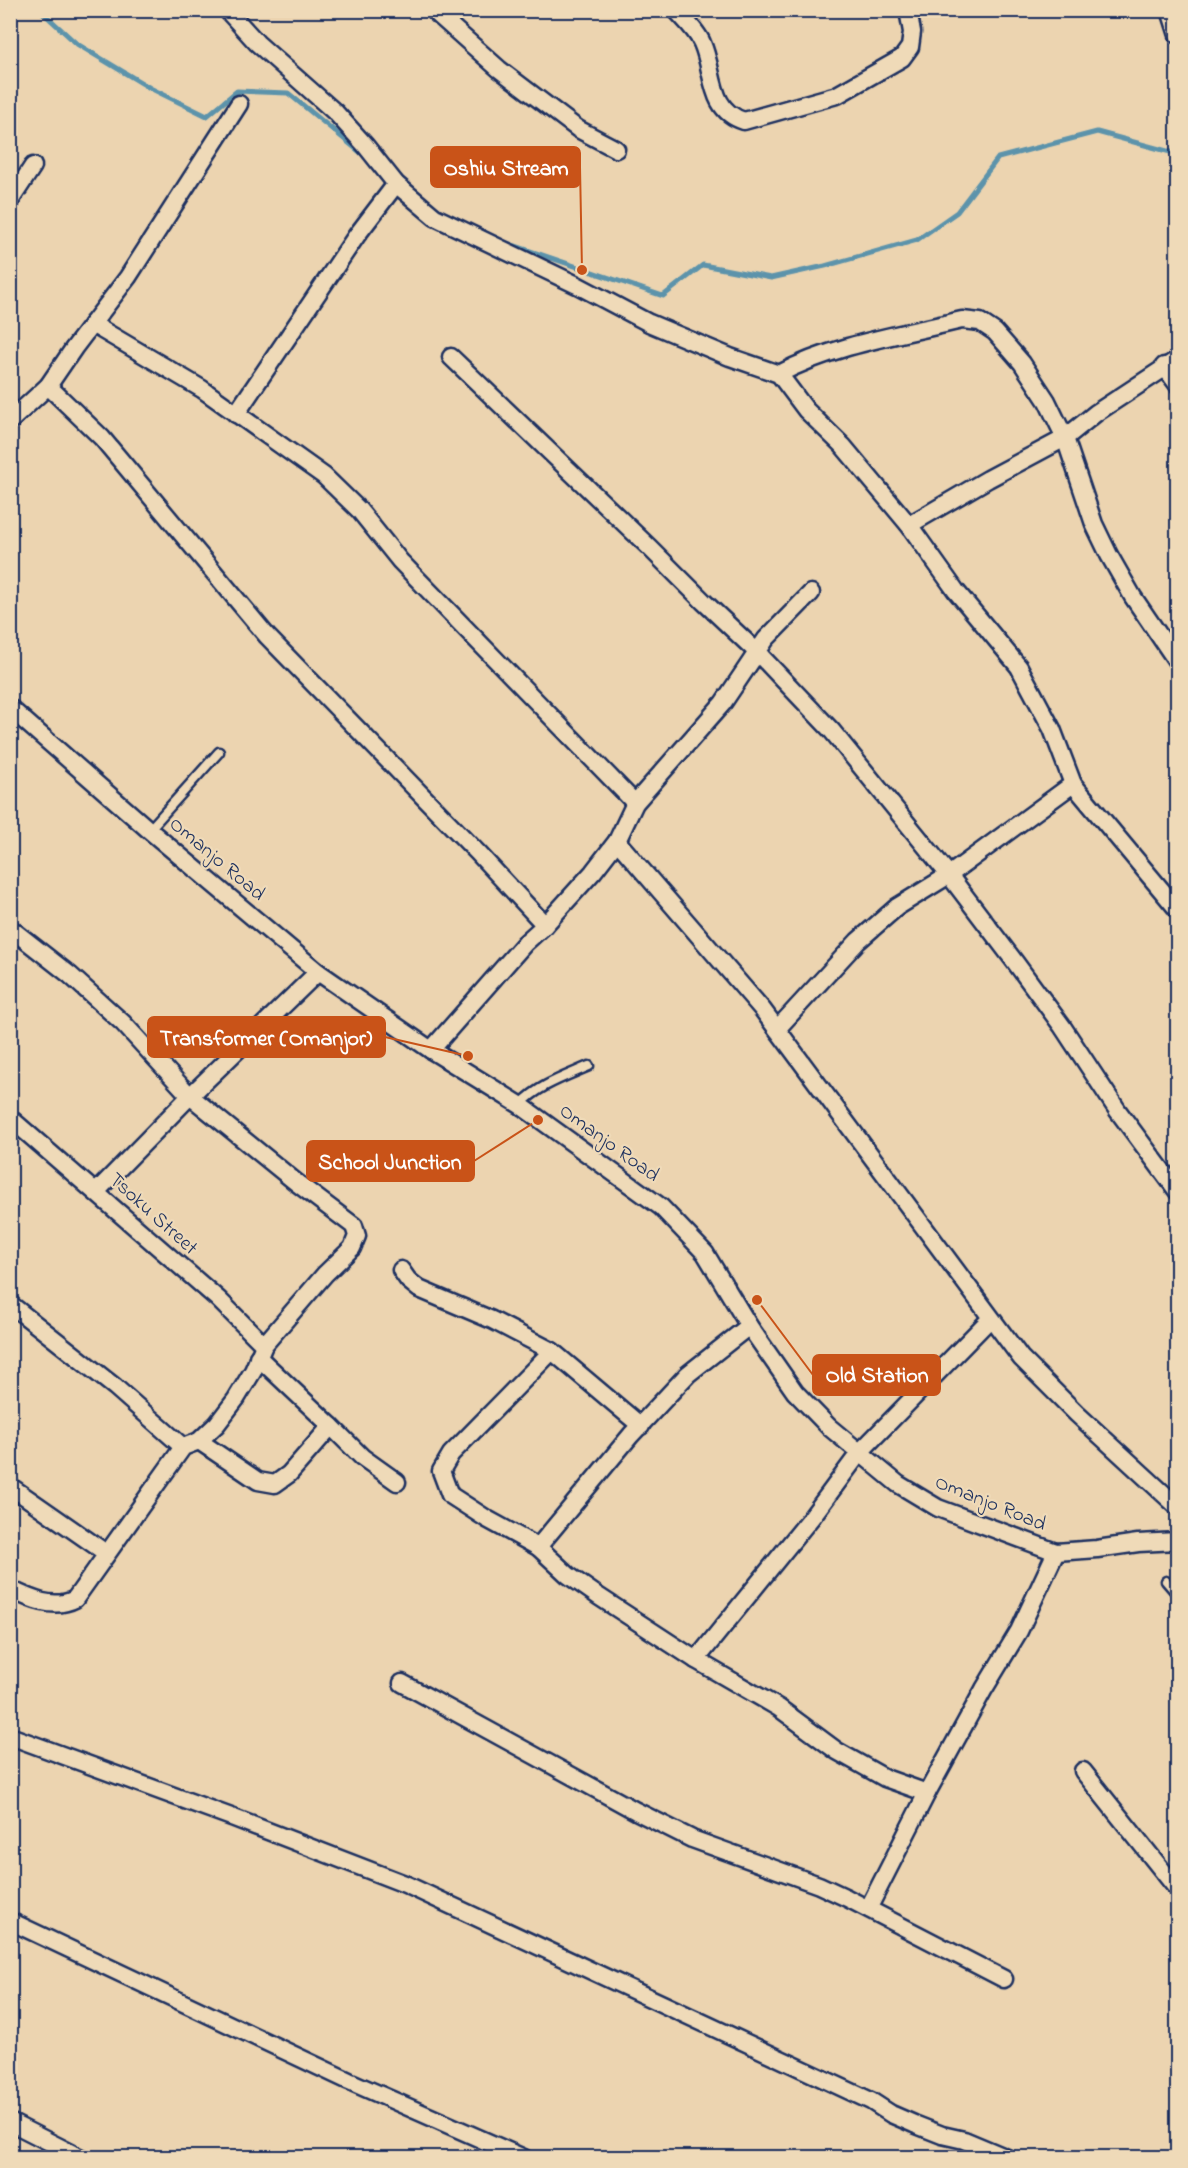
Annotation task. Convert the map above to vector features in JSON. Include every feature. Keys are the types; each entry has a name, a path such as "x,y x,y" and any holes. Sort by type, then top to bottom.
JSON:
{"street":[{"path":"227,10 257,43 336,113 396,184 435,217 577,285 649,323 730,357 780,374 806,410 843,446 909,525 956,591 1019,667 1052,729 1073,784 1178,910"},
{"path":"433,10 499,69 578,129 616,149"},
{"path":"676,10 701,41 709,64 713,88 723,108 732,117 744,121 837,95 902,58 910,47 912,32 908,10"},
{"path":"1170,10 1178,35"},
{"path":"10,421 48,386 143,256 239,104"},
{"path":"10,201 33,166"},
{"path":"236,414 357,235 396,184"},
{"path":"780,374 798,364 850,345 962,320 980,322 995,333 1022,363 1047,401 1065,438 1095,524 1109,555 1133,597 1178,663"},
{"path":"92,324 202,389 324,476 359,510 400,561 635,803"},
{"path":"451,357 756,651 832,731 949,875 1062,1026 1118,1112 1178,1192"},
{"path":"909,525 988,478 1065,438 1096,413 1171,362 1178,385"},
{"path":"48,386 102,438 267,636 545,925"},
{"path":"431,1050 525,943 545,925 593,872 617,841 635,803 723,703 756,651 811,593"},
{"name":"Omanjo Road","path":"10,708 149,830 318,972 431,1050 520,1105 661,1207 705,1253 749,1326 795,1392 829,1427 898,1484 938,1508 1056,1552 1178,1541"},
{"path":"777,1029 858,941 897,907 949,875 1073,784"},
{"path":"617,841 762,1009 1021,1358 1077,1414 1178,1507"},
{"path":"10,928 70,975 123,1023 190,1096 354,1226 357,1236 352,1248 325,1274 261,1351 236,1399 217,1424 191,1444 106,1553 75,1599 55,1605 10,1589"},
{"path":"96,1192 190,1096 318,972"},
{"name":"Tsoku Street","path":"10,1118 218,1299 261,1351 331,1426 362,1457 397,1482"},
{"path":"401,1270 419,1289 492,1320 552,1351 640,1426"},
{"path":"10,1304 191,1444 258,1482 274,1484 289,1474 331,1426"},
{"path":"696,1660 811,1518 861,1452 990,1319"},
{"path":"538,1547 640,1426 688,1374 749,1326"},
{"path":"552,1351 451,1454 441,1471 450,1495 487,1519 538,1547 568,1575 696,1660 779,1708 837,1751 885,1779 927,1793"},
{"path":"10,1486 106,1553"},
{"path":"869,1907 927,1793 1018,1631 1056,1552"},
{"path":"402,1683 636,1811 692,1839 819,1885 869,1907 893,1923 1004,1979"},
{"path":"10,1736 234,1818 405,1884 871,2101 891,2114 942,2135 964,2140 1007,2157"},
{"path":"1083,1771 1178,1890"},
{"path":"10,1921 349,2081 524,2157"},
{"path":"10,2122 81,2157"}],"lane":[{"path":"149,830 219,752"},
{"path":"520,1105 531,1093 589,1066"},
{"path":"1166,1581 1178,1595"}],"waterway":[{"path":"40,10 77,44 150,88 207,116 237,91 288,93 366,157"},
{"path":"507,243 663,296 703,265 771,278 825,266 917,240 957,212 998,158 1097,132 1178,154"}],"place":[{"name":"Oshiu Stream","path":"582,270"},
{"name":"Transformer (Omanjor)","path":"468,1056"},
{"name":"School Junction","path":"538,1120"},
{"name":"Old Station","path":"757,1300"}]}
